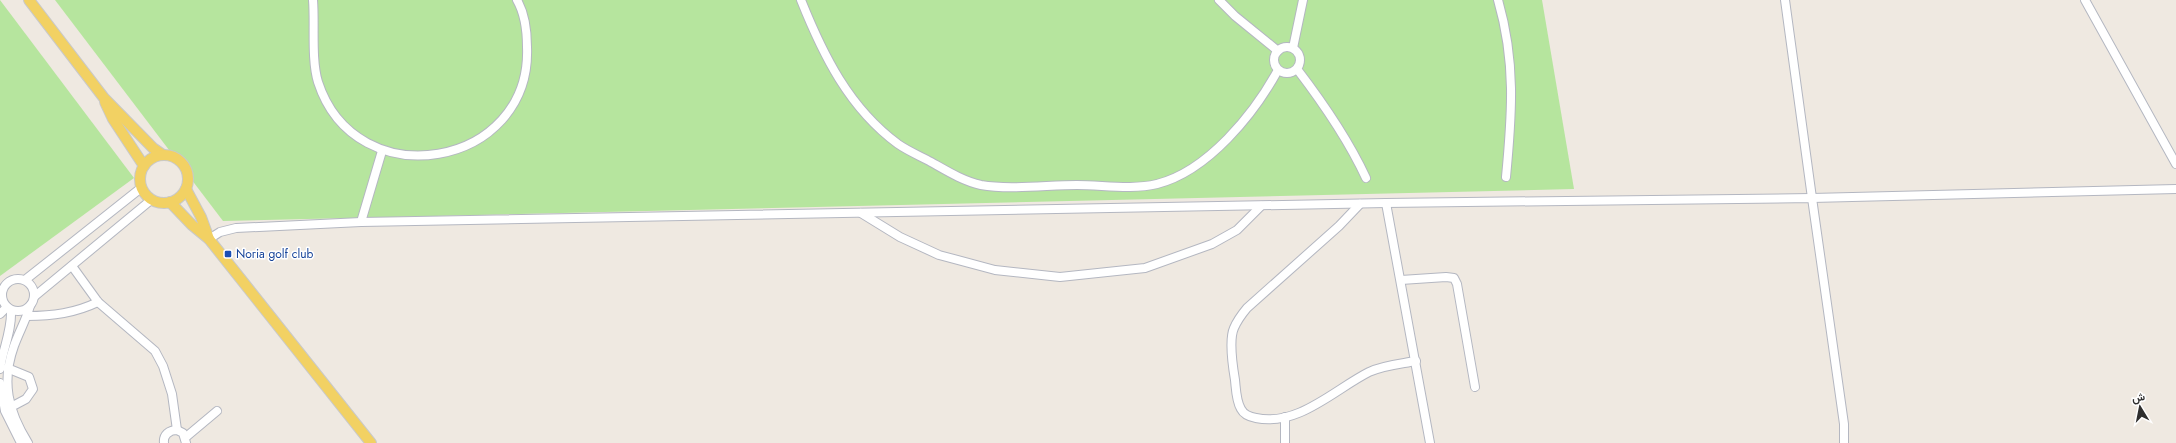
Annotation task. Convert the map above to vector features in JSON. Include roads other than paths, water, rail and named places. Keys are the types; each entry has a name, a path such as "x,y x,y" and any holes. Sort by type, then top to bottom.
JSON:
{"main road":[{"path":"30,0 104,98 153,148 163,155 179,160 184,166 188,177 186,189 182,195 170,202 160,203 151,200 142,188 141,173 144,166 156,157 163,155"},
{"path":"104,98 113,119 144,166"},
{"path":"186,189 201,217 209,239"},
{"path":"170,202 192,225 209,239 371,443"}],"street":[{"path":"314,0 318,81 328,104 345,127 364,142 382,151 403,155 432,156 460,149 485,135 507,114 520,90 528,62 527,29 517,0"},
{"path":"801,0 813,30 839,79 851,99 868,117 900,144 954,175 981,185 1142,186 1172,179 1194,166 1233,133 1267,92 1278,70"},
{"path":"1219,0 1235,16 1278,51"},
{"path":"1293,48 1303,0"},
{"path":"1498,0 1513,87 1506,177"},
{"path":"1785,0 1844,424 1844,443"},
{"path":"2085,0 2176,164"},
{"path":"1285,47 1293,48 1300,56 1300,63 1297,69 1286,73 1278,70 1274,61 1278,51 1285,47"},
{"path":"1297,69 1327,110 1359,163 1366,178"},
{"path":"361,222 382,151"},
{"path":"25,280 142,188"},
{"path":"209,239 220,232 236,228 361,222 1386,203 1812,198 2176,189"},
{"path":"4,369 28,316 30,306 35,296 151,200"},
{"path":"1386,203 1430,443"},
{"path":"1360,204 1333,231 1247,308 1233,330 1234,378 1240,408 1246,415 1258,418 1285,417 1316,404 1371,372 1387,366 1416,361"},
{"path":"861,213 900,237 939,254 995,270 1060,278 1138,270 1160,263 1212,244 1237,230 1261,206"},
{"path":"72,266 98,302 155,350 163,366 172,394 176,430 186,440 217,411"},
{"path":"1401,280 1446,277 1454,278 1457,284 1475,387"},
{"path":"28,443 11,407 8,392 2,356 12,325 9,308 2,297 5,286 14,279 25,280 32,286 35,296"},
{"path":"28,316 50,316 79,311 98,302"},
{"path":"0,314 9,308 22,311 30,306"},
{"path":"4,369 29,377 33,389 26,399 11,407"},
{"path":"0,384 5,411 21,443"},
{"path":"1285,417 1285,443"},
{"path":"164,443 165,436 168,432 176,430"}],"place":[{"name":"Noria golf club","path":"228,254"}]}
